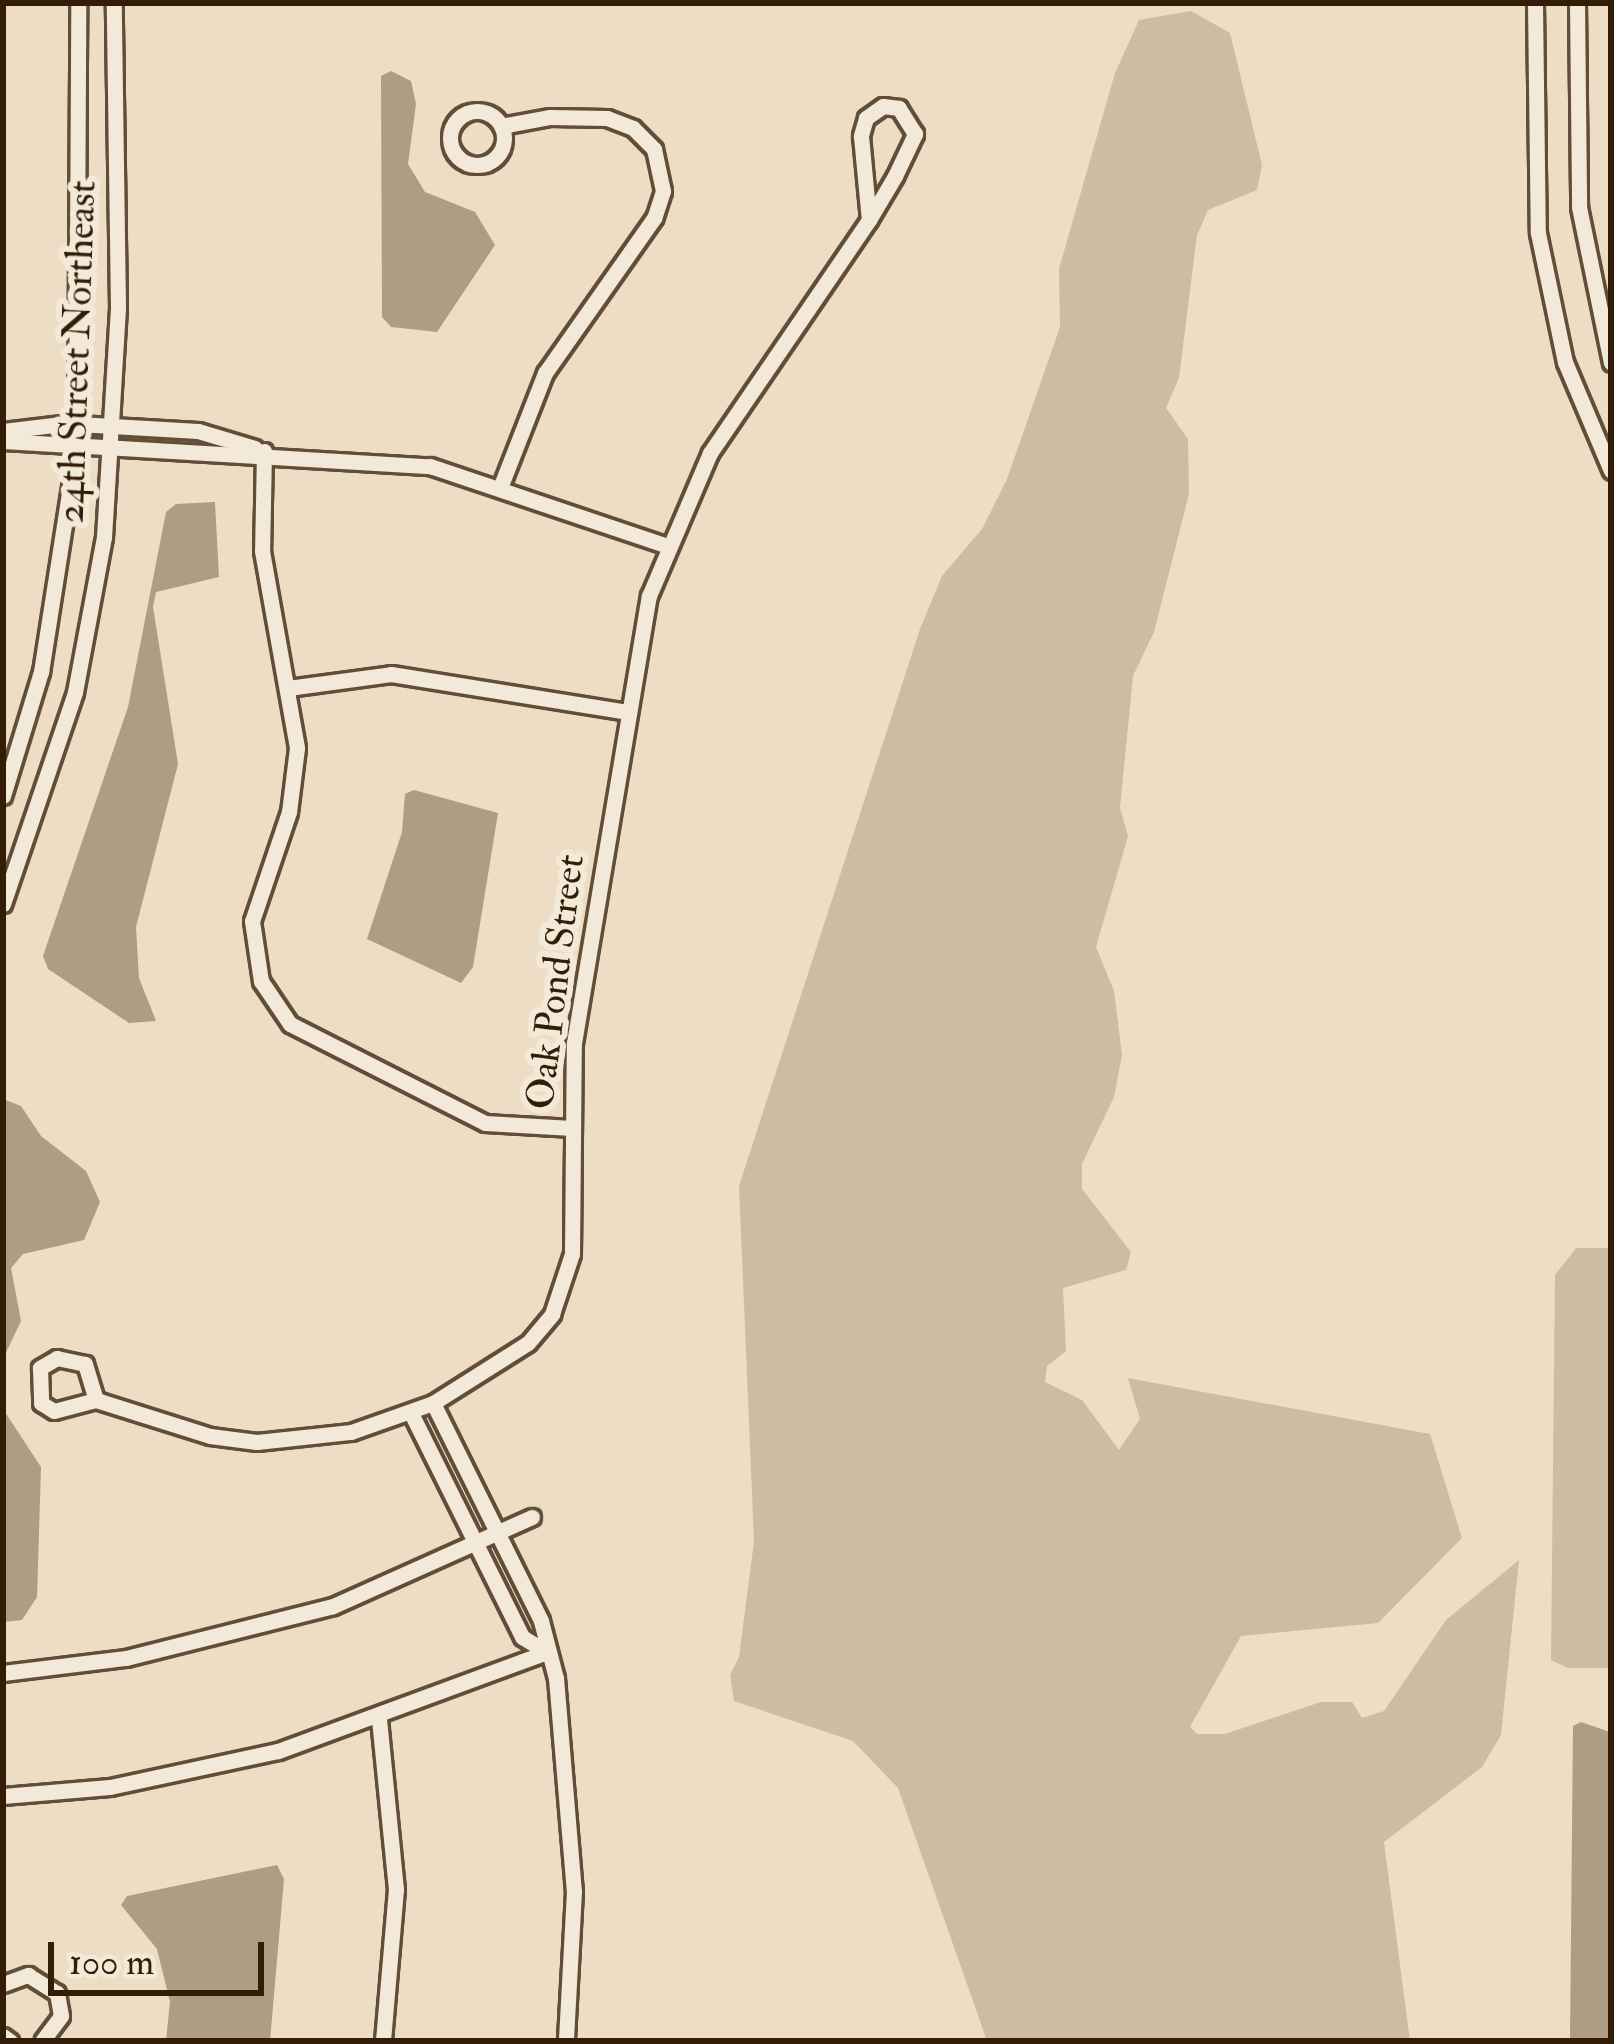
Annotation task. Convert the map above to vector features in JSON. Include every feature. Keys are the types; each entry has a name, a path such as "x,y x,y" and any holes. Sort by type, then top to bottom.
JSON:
{"street":[{"name":"24th Street Northeast","path":"3,796 41,672 76,448 78,3"},
{"name":"24th Street Northeast","path":"3,904 74,692 114,451 114,3"},
{"path":"1534,3 1538,233 1565,362 1611,471"},
{"path":"1577,3 1579,207 1611,363"},
{"name":"Oak Pond Street","path":"96,1400 210,1436 257,1442 351,1432 433,1402 528,1343 552,1314 572,1254 574,1043 628,712 665,545 734,413 869,220 915,134 899,108 883,106 866,118 861,136 869,220"},
{"path":"501,126 569,117 633,128 654,149 663,191 654,218 545,373 501,485"},
{"path":"3,430 78,423 198,430 264,451"},
{"path":"3,441 114,451 264,451 411,464 501,485 665,545"},
{"path":"264,451 262,550 288,688 296,787 252,921 257,967 273,1003 317,1041 485,1123 572,1128"},
{"path":"288,688 391,674 628,712"},
{"path":"433,1402 498,1533 548,1652 570,1779 574,1892 566,2041"},
{"path":"411,1413 522,1637 548,1652"},
{"path":"3,1673 126,1658 333,1606 532,1517"},
{"path":"3,1796 190,1771 380,1719 548,1652"},
{"path":"380,1719 396,1889 383,2041"},
{"path":"3,1984 28,1976 56,1993 61,2015 42,2041"}],"shaded area":[{"path":"1191,11 1230,33 1262,165 1257,190 1208,210 1197,235 1179,378 1166,408 1188,439 1189,494 1154,632 1133,676 1120,808 1128,836 1096,947 1114,991 1122,1055 1114,1097 1082,1164 1082,1189 1131,1252 1126,1270 1063,1288 1066,1351 1047,1366 1045,1382 1082,1400 1119,1450 1140,1419 1128,1378 1430,1434 1462,1538 1378,1623 1241,1636 1190,1727 1197,1734 1225,1734 1321,1702 1352,1702 1362,1718 1384,1711 1446,1620 1519,1560 1501,1735 1482,1767 1384,1842 1410,2041 987,2041 898,1788 853,1741 734,1701 730,1675 739,1657 754,1541 739,1186 920,629 942,576 982,529 1007,479 1060,327 1059,269 1115,73 1139,20"},
{"path":"391,71 411,81 416,104 408,164 425,192 475,212 495,245 437,332 391,327 382,317 381,76"},
{"path":"215,502 219,577 156,592 153,607 178,764 136,927 139,978 156,1021 129,1023 48,969 43,956 128,707 166,512 176,504"},
{"path":"414,790 498,813 473,967 461,983 367,939 402,832 405,794"},
{"path":"3,1099 21,1106 41,1136 86,1171 100,1202 84,1240 23,1254 11,1268 21,1321 3,1359"},
{"path":"1576,1248 1611,1248 1611,1668 1568,1668 1551,1660 1555,1275"},
{"path":"3,1409 41,1467 37,1597 22,1620 3,1622"},
{"path":"1581,1722 1610,1732 1609,2041 1570,2041 1573,1726"},
{"path":"277,1865 284,1879 270,2041 166,2041 170,2002 157,1949 121,1905 127,1896"}]}
